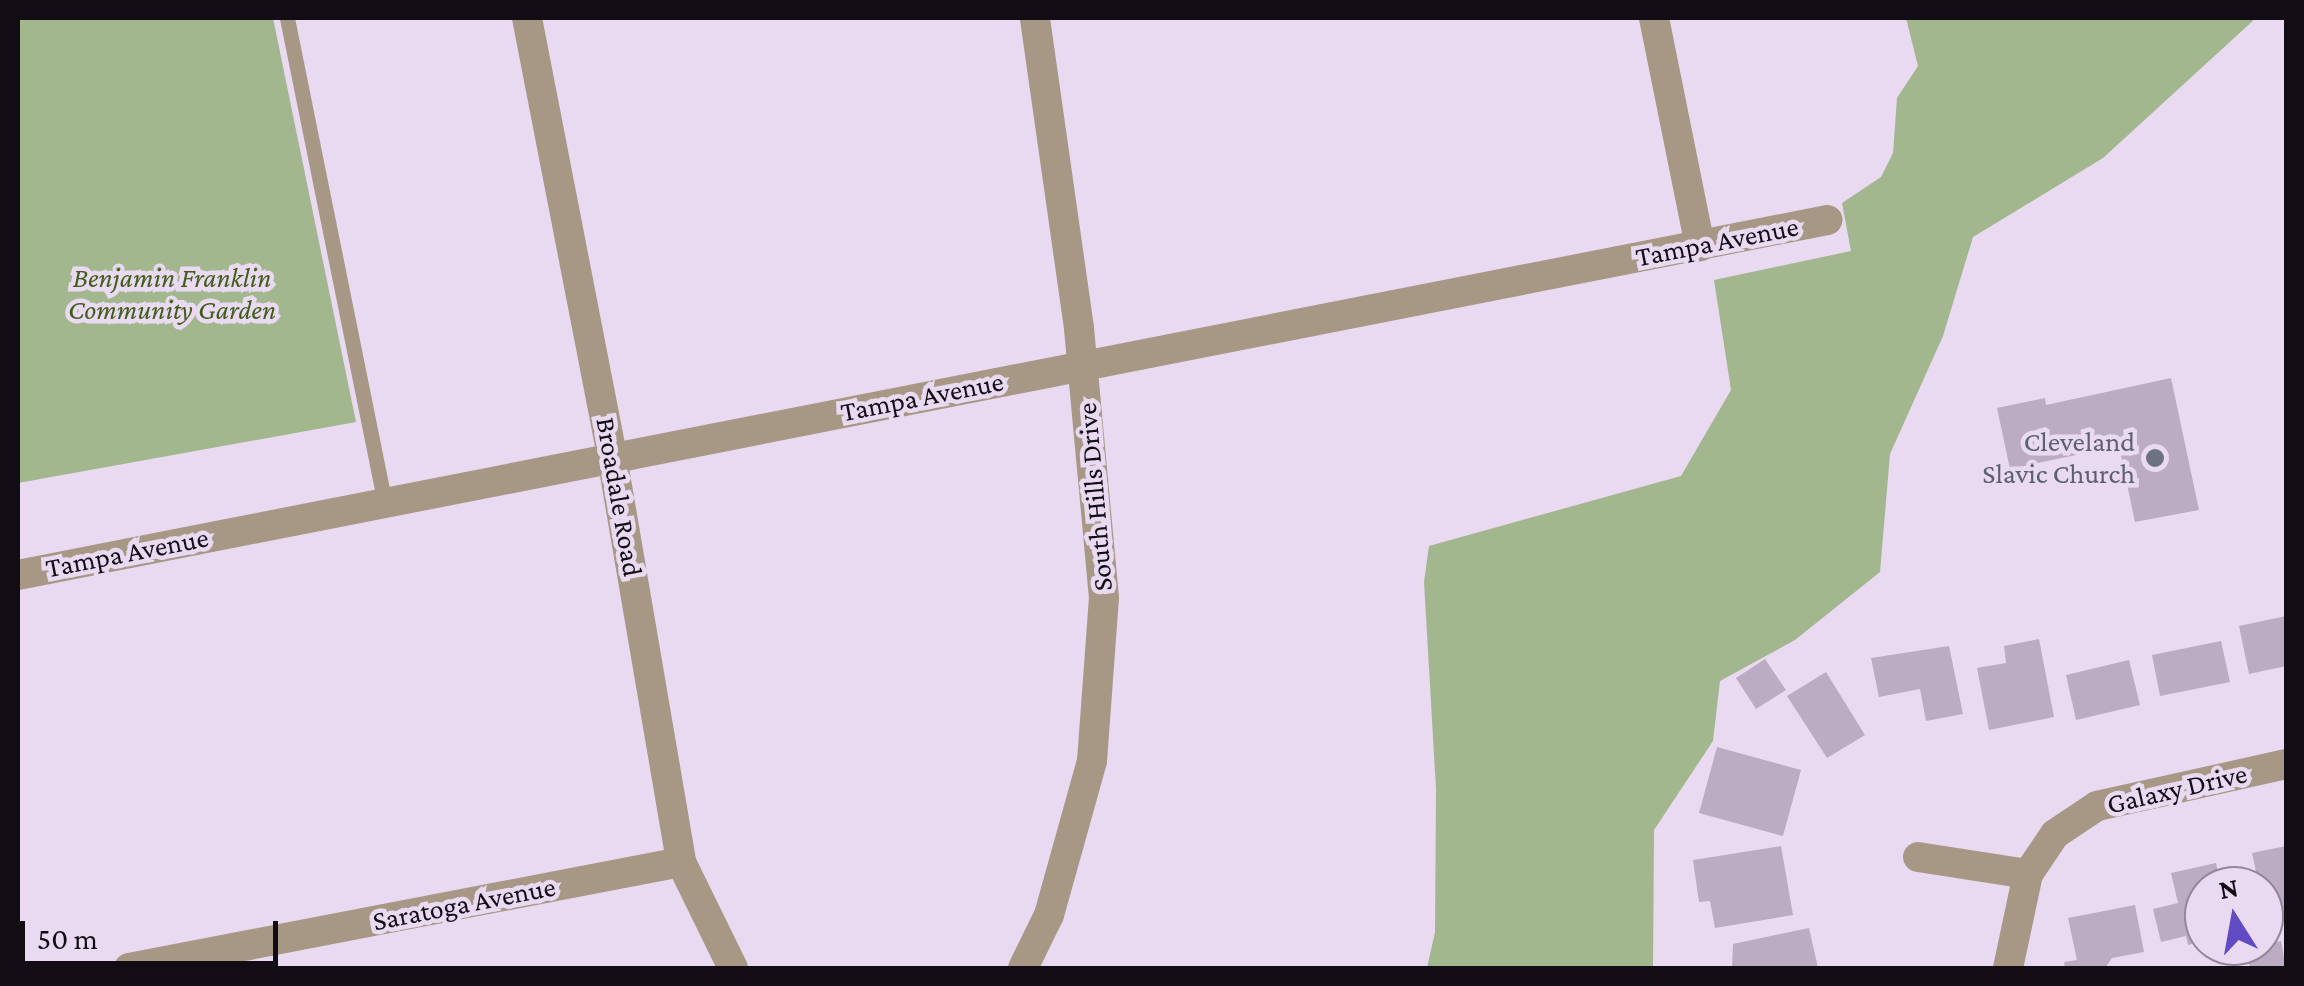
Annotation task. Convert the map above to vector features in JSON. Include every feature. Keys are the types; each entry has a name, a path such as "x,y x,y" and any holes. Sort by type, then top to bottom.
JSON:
{"street":[{"name":"Broadale Road","path":"527,18 612,457 681,862 733,968"},
{"name":"South Hills Drive","path":"1023,968 1048,916 1092,761 1104,598 1084,365 1035,18"},
{"path":"1654,18 1700,246"},
{"name":"Tampa Avenue","path":"18,575 1827,220"},
{"name":"Galaxy Drive","path":"2028,874 2055,834 2097,806 2286,764"},
{"path":"1918,857 2028,874 2008,968"},
{"name":"Saratoga Avenue","path":"130,968 681,862"}],"lane":[{"path":"287,18 385,502"}],"green space":[{"name":"Benjamin Franklin Community Garden","path":"18,18 273,18 356,422 18,483"},
{"path":"1906,18 2256,18 2103,158 1973,237 1943,336 1890,454 1880,572 1795,640 1720,681 1713,741 1654,830 1653,968 1427,968 1435,932 1436,789 1424,582 1429,546 1681,476 1731,390 1714,280 1851,251 1842,203 1881,177 1893,153 1897,98 1918,66"}],"building":[{"name":"Cleveland Slavic Church","path":"2171,378 2199,510 2135,522 2119,446 2010,469 1997,408 2045,398 2046,405"},
{"path":"2286,616 2286,666 2249,674 2239,626"},
{"path":"2039,639 2054,717 1989,730 1977,668 2006,663 2004,646"},
{"path":"2221,641 2230,682 2160,696 2152,655"},
{"path":"1949,646 1963,714 1926,721 1920,689 1879,697 1871,658"},
{"path":"1765,659 1786,690 1756,709 1736,678"},
{"path":"2129,660 2140,705 2076,720 2066,675"},
{"path":"1826,672 1865,735 1827,758 1787,696"},
{"path":"1717,747 1801,770 1783,836 1699,813"},
{"path":"1781,846 1793,915 1715,928 1710,901 1699,902 1693,860"},
{"path":"2286,846 2286,922 2284,866 2255,866 2252,853"},
{"path":"2184,870 2184,936 2161,942 2153,909 2178,903 2171,873"},
{"path":"2135,905 2144,952 2112,958 2105,968 2065,968 2064,962 2077,960 2068,918"},
{"path":"1809,928 1818,968 1732,968 1733,944"},
{"path":"2284,957 2286,968 2250,968 2284,966"}],"place":[{"name":"Cleveland Slavic Church","path":"2155,458"}]}
